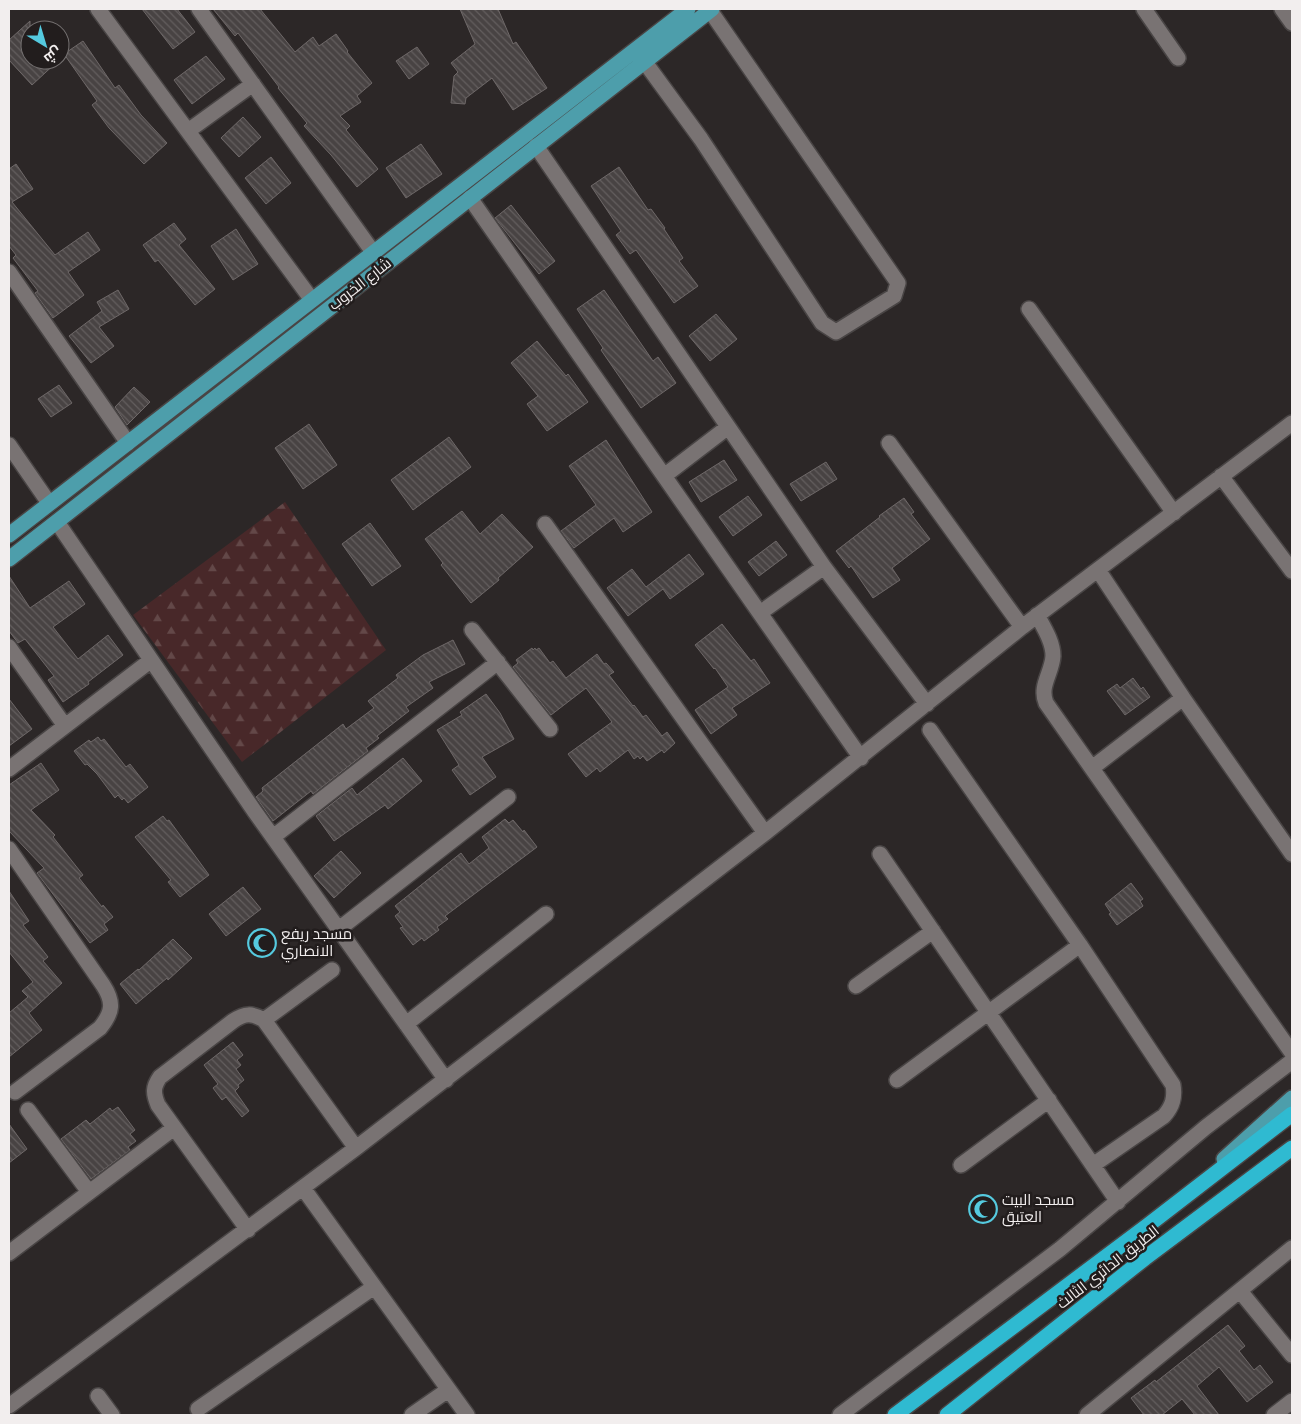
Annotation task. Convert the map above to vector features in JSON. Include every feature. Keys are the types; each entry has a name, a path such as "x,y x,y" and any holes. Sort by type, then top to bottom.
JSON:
{"highway":[{"name":"الطريق الدائري الثالث","path":"895,1415 1148,1226 1292,1114"},
{"name":"الطريق الدائري الثالث","path":"947,1415 1146,1258 1292,1149"}],"main road":[{"name":"شارع الخروب","path":"9,535 688,9"},
{"name":"شارع الخروب","path":"9,559 710,9"},
{"path":"1148,1226 1292,1098"}],"street":[{"path":"98,9 312,300"},
{"path":"199,9 373,252"},
{"path":"644,61 701,139 822,323 836,332 894,296 898,283 710,9"},
{"path":"1144,9 1178,58"},
{"path":"1282,9 1292,23"},
{"path":"188,131 253,84"},
{"path":"536,146 824,567 927,704"},
{"path":"470,198 861,758"},
{"path":"9,272 128,442"},
{"path":"1029,309 1174,513"},
{"path":"9,1406 248,1230 446,1080 861,758 1022,627 1292,423"},
{"path":"664,476 728,426"},
{"path":"889,443 1022,627"},
{"path":"9,445 49,503"},
{"path":"1221,476 1292,571"},
{"path":"57,522 150,661 273,838 446,1080"},
{"path":"545,524 765,833"},
{"path":"760,613 824,567"},
{"path":"1098,570 1292,854"},
{"path":"1038,616 1052,650 1052,662 1044,686 1043,697 1046,703 1292,1053"},
{"path":"472,630 550,728"},
{"path":"9,647 65,726"},
{"path":"9,769 150,661"},
{"path":"273,838 498,662"},
{"path":"1092,768 1184,698"},
{"path":"930,730 1080,945 1170,1079 1174,1091 1172,1105 1164,1116 1093,1165"},
{"path":"339,929 508,797"},
{"path":"9,850 110,995 111,1007 108,1019 100,1028 19,1097 89,1192"},
{"path":"880,854 1118,1202"},
{"path":"406,1024 546,914"},
{"path":"856,986 933,931"},
{"path":"897,1080 1080,945"},
{"path":"264,1020 332,970"},
{"path":"248,1230 158,1105 154,1096 154,1086 160,1076 243,1014 254,1014 264,1020 356,1148"},
{"path":"840,1415 1060,1249 1206,1127 1292,1061"},
{"path":"961,1165 1049,1100"},
{"path":"9,1253 174,1128"},
{"path":"303,1188 467,1415"},
{"path":"1087,1415 1292,1248"},
{"path":"198,1409 374,1288"},
{"path":"1240,1291 1292,1355"},
{"path":"412,1415 448,1390"},
{"path":"98,1396 112,1415"},
{"path":"1274,1415 1292,1401"}],"green space":[{"path":"285,502 386,650 242,762 133,615"}],"building":[{"path":"142,9 177,9 195,32 173,49"},
{"path":"213,9 260,9 295,52 313,37 319,46 336,34 347,52 372,83 357,96 361,102 340,116 350,126 346,130 378,169 357,187 304,126 307,123 278,88 238,33 235,36"},
{"path":"460,9 498,9 513,44 516,42 547,88 513,110 492,78 466,98 465,104 451,103 454,76 458,72 451,63 475,44"},
{"path":"20,30 20,70 48,70 32,85 9,60 9,40"},
{"path":"83,41 115,88 119,85 141,115 167,143 144,164 109,128 92,105 97,101 70,63 70,50"},
{"path":"417,47 429,64 409,79 396,61"},
{"path":"206,56 225,79 192,104 174,80"},
{"path":"243,117 261,137 239,157 221,138"},
{"path":"421,144 442,174 406,198 386,168"},
{"path":"271,157 291,183 266,204 245,178"},
{"path":"16,164 33,189 12,202 55,255 88,232 100,250 68,272 84,295 53,318 35,293 38,291 13,258 16,255 9,246 9,169"},
{"path":"619,167 648,210 651,209 665,228 683,258 679,261 698,286 674,303 636,250 630,254 616,235 621,231 591,186"},
{"path":"511,205 555,261 539,274 495,218"},
{"path":"174,223 186,239 179,245 215,289 195,305 158,260 155,262 143,245"},
{"path":"236,229 258,264 233,280 211,246"},
{"path":"118,290 129,309 99,327 114,346 91,363 69,336 102,311 97,302"},
{"path":"604,290 653,361 658,357 676,383 641,408 601,350 603,348 577,309"},
{"path":"716,314 737,339 710,361 689,336"},
{"path":"537,341 566,376 568,374 588,402 547,431 527,404 538,396 511,363"},
{"path":"59,385 72,403 51,417 38,399"},
{"path":"134,387 150,402 127,425 115,407"},
{"path":"309,424 337,465 303,489 275,448"},
{"path":"449,437 471,467 413,510 391,480"},
{"path":"606,440 652,512 623,532 614,518 574,548 561,531 596,505 569,466"},
{"path":"724,460 737,480 701,502 689,482"},
{"path":"826,462 837,479 801,501 790,484"},
{"path":"748,496 762,515 733,536 719,517"},
{"path":"904,498 914,512 911,514 930,539 892,568 900,580 873,598 851,566 849,568 836,551"},
{"path":"462,511 480,534 502,514 533,547 498,578 499,580 471,603 441,565 443,563 425,539"},
{"path":"370,523 401,566 372,586 342,544"},
{"path":"776,541 787,555 759,576 748,562"},
{"path":"689,554 704,574 670,599 663,589 628,616 607,588 632,569 646,587"},
{"path":"9,576 30,608 69,581 85,604 53,627 78,659 108,635 123,655 88,682 89,684 63,702 48,680 54,676 25,639 18,643 9,631"},
{"path":"722,624 751,661 754,659 770,683 732,708 737,715 711,734 695,710 728,687 715,668 695,645"},
{"path":"453,640 465,664 429,682 433,688 406,707 409,711 377,736 379,738 366,748 368,751 313,794 311,791 273,821 256,797 263,791 262,788 343,724 346,729 374,708 368,701 398,678 396,675 423,655"},
{"path":"532,648 536,650 539,648 550,663 553,661 566,678 597,654 604,664 606,663 614,672 609,675 633,706 643,717 646,715 662,736 667,732 675,743 664,753 662,750 647,761 643,756 640,759 638,756 634,759 628,750 600,772 597,768 586,777 568,754 612,722 586,688 551,715 513,667 518,663 516,660"},
{"path":"1133,678 1150,697 1125,715 1107,691 1117,684 1120,688"},
{"path":"486,694 500,713 514,739 482,757 496,777 470,795 452,770 459,765 437,730 462,715 460,712"},
{"path":"9,699 32,729 9,746"},
{"path":"98,737 101,741 104,739 126,767 130,764 148,787 128,803 118,795 115,798 97,774 87,764 85,765 74,751 89,740 91,742"},
{"path":"403,758 422,781 388,809 385,805 334,841 316,816 352,788 357,795"},
{"path":"41,763 59,790 31,810 55,835 53,837 83,875 79,878 102,907 103,905 113,917 104,924 108,930 90,943 37,873 44,868 9,831 9,785"},
{"path":"163,816 167,821 169,820 209,875 180,897 168,882 171,880 135,837"},
{"path":"505,819 509,823 513,820 523,832 524,830 537,847 445,916 448,919 437,927 439,930 424,941 422,938 413,945 400,928 403,927 395,916 400,912 395,906 461,853 469,864 489,848 482,837"},
{"path":"341,851 361,873 334,898 314,876"},
{"path":"1131,883 1143,899 1140,901 1143,906 1117,925 1105,904"},
{"path":"243,887 261,909 226,936 209,914"},
{"path":"9,891 29,921 23,925 48,957 43,961 62,983 29,1013 42,1030 9,1057 9,1013 28,997 22,991 33,982 9,952"},
{"path":"173,939 192,958 168,980 167,978 136,1004 120,984 139,970"},
{"path":"233,1042 243,1055 237,1060 241,1065 236,1069 244,1080 235,1091 249,1111 242,1117 226,1097 222,1100 213,1088 218,1084 204,1065"},
{"path":"118,1107 135,1130 130,1134 136,1141 128,1147 130,1150 91,1179 61,1139 86,1120 90,1124 110,1108 112,1111"},
{"path":"9,1124 27,1149 9,1163"},
{"path":"1228,1325 1245,1346 1239,1351 1254,1370 1260,1365 1273,1382 1247,1402 1219,1367 1197,1386 1219,1415 1195,1415 1182,1399 1162,1415 1144,1415 1131,1398 1155,1380 1156,1382"}],"place":[{"name":"مسجد ريفع الانصاري","path":"262,943"},
{"name":"مسجد البيت العتيق","path":"983,1209"}]}
